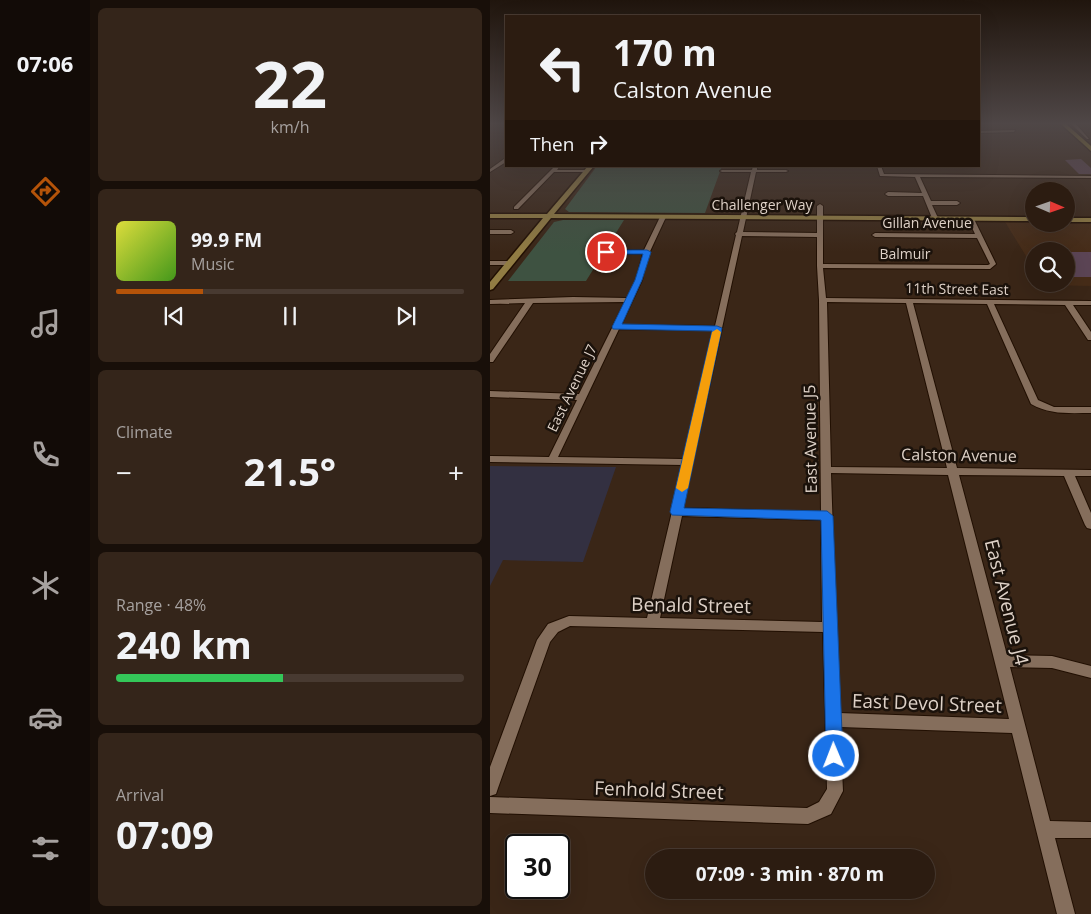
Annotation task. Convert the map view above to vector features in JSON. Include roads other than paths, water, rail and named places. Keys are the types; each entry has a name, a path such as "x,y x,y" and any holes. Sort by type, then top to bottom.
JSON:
{"main road":[{"path":"490,287 589,169"},
{"name":"Challenger Way","path":"490,216 742,217 820,212 935,218 1025,219"},
{"path":"1075,220 1091,220"}],"street":[{"path":"879,167 882,175 1091,177"},
{"path":"516,208 556,168 589,169"},
{"path":"652,623 754,169"},
{"path":"722,171 754,169 786,171"},
{"path":"917,175 935,218"},
{"path":"888,194 926,195"},
{"path":"930,203 957,203"},
{"name":"East Avenue J5","path":"820,212 829,627 834,720 835,791 825,808"},
{"name":"East Avenue J7","path":"552,460 580,397 629,300 647,252 663,217"},
{"path":"970,219 979,236"},
{"path":"490,232 511,232"},
{"path":"738,234 820,235"},
{"name":"Gillan Avenue","path":"875,235 979,236"},
{"name":"Balmuir","path":"820,266 990,267 993,264 979,236"},
{"path":"606,252 647,252"},
{"path":"490,263 510,263"},
{"path":"490,302 629,300"},
{"name":"11th Street East","path":"822,300 1091,303"},
{"name":"East Avenue J4","path":"909,300 1066,914"},
{"path":"490,360 530,301"},
{"path":"989,302 1034,402 1052,410 1091,410"},
{"path":"1066,302 1091,338"},
{"path":"616,327 717,328"},
{"path":"490,394 580,397"},
{"path":"490,459 688,462"},
{"name":"Calston Avenue","path":"827,470 1091,473"},
{"path":"1068,473 1091,525"},
{"path":"677,512 827,516"},
{"name":"Benald Street","path":"490,788 544,640 553,628 569,621 829,627"},
{"path":"1002,661 1052,662 1091,672"},
{"name":"East Devol Street","path":"834,720 1019,726"},
{"name":"Fenhold Street","path":"490,805 808,816 825,808"},
{"path":"1044,829 1091,830"}]}
